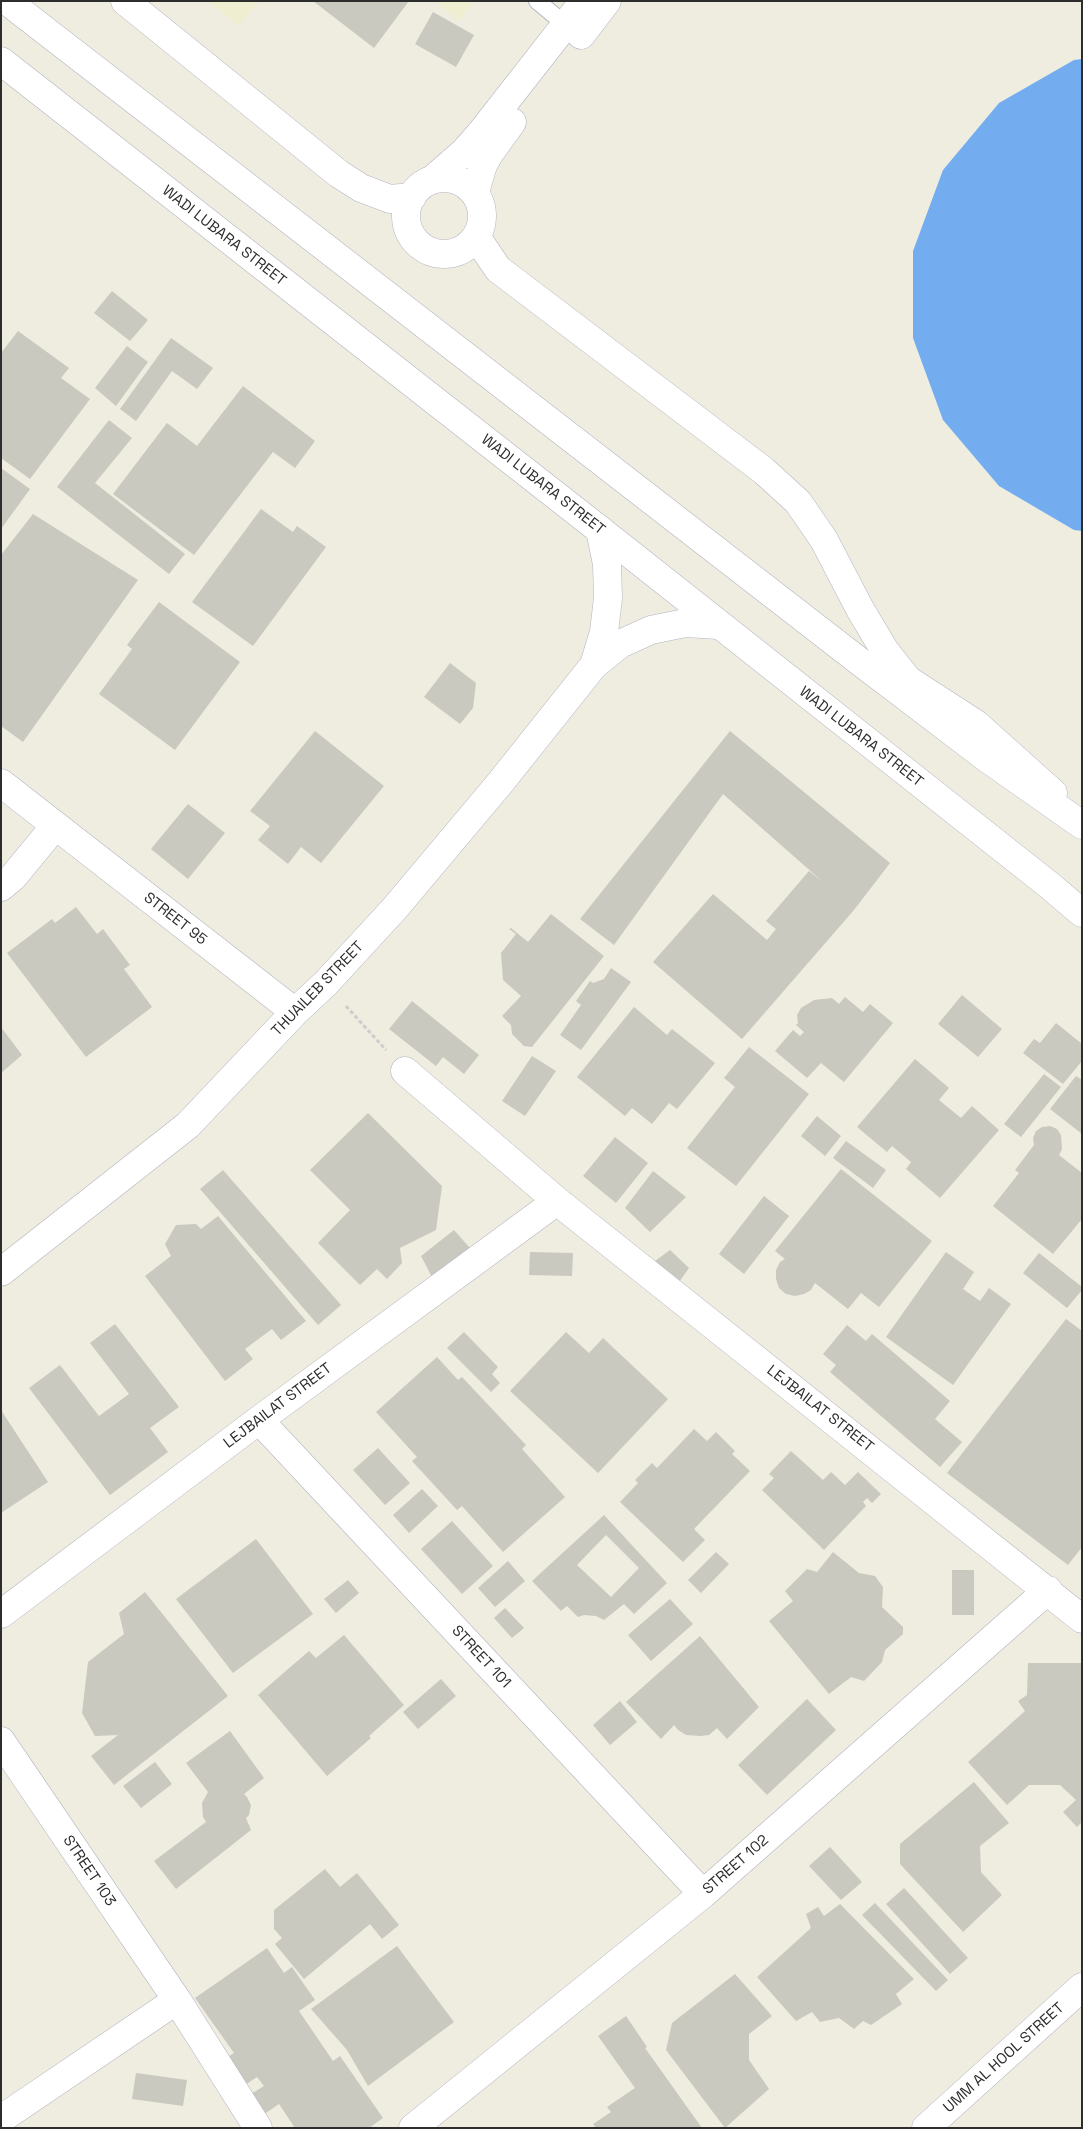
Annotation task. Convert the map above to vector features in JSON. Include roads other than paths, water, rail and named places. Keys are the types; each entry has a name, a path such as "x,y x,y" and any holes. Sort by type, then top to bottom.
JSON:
{"street":[{"path":"7,1 843,648 988,759 1082,825"},
{"path":"125,1 339,174 361,188 390,199 422,188 447,178 463,183 475,192 482,207 483,223 477,238 466,248 453,254 438,254 424,249 413,239 407,225 406,211 422,188 464,152 480,134 584,1"},
{"path":"475,192 483,165 495,143 607,1"},
{"name":"WADI LUBARA STREET","path":"1,61 600,530 1082,913"},
{"path":"477,238 498,269 764,471 798,502 824,540 860,609 880,642 908,680 976,724 1082,820"},
{"name":"THUAILEB STREET","path":"594,665 604,632 608,598 607,564 600,530"},
{"name":"THUAILEB STREET","path":"1,1272 188,1126 295,1012 326,983 402,900 500,783 594,665 620,644 651,630 685,623 718,625"},
{"name":"STREET 95","path":"1,783 295,1012"},
{"path":"1,887 13,876 55,826"},
{"path":"1049,885 1082,907"},
{"name":"LEJBAILAT STREET","path":"405,1072 557,1200 1082,1619"},
{"name":"LEJBAILAT STREET","path":"1,1614 259,1420 557,1200"},
{"name":"STREET 101","path":"259,1420 703,1894"},
{"name":"STREET 102","path":"413,2128 703,1894 1048,1590"},
{"name":"STREET 103","path":"1,1741 177,2000 258,2128"},
{"name":"UMM AL HOOL STREET","path":"926,2128 1082,1987"},
{"path":"1,2119 177,2000"}],"lane":[{"path":"537,1 566,25"}],"water":[{"path":"1082,59 1082,531 1074,530 999,486 943,420 913,338 913,251 943,170 999,103 1074,60"}]}
